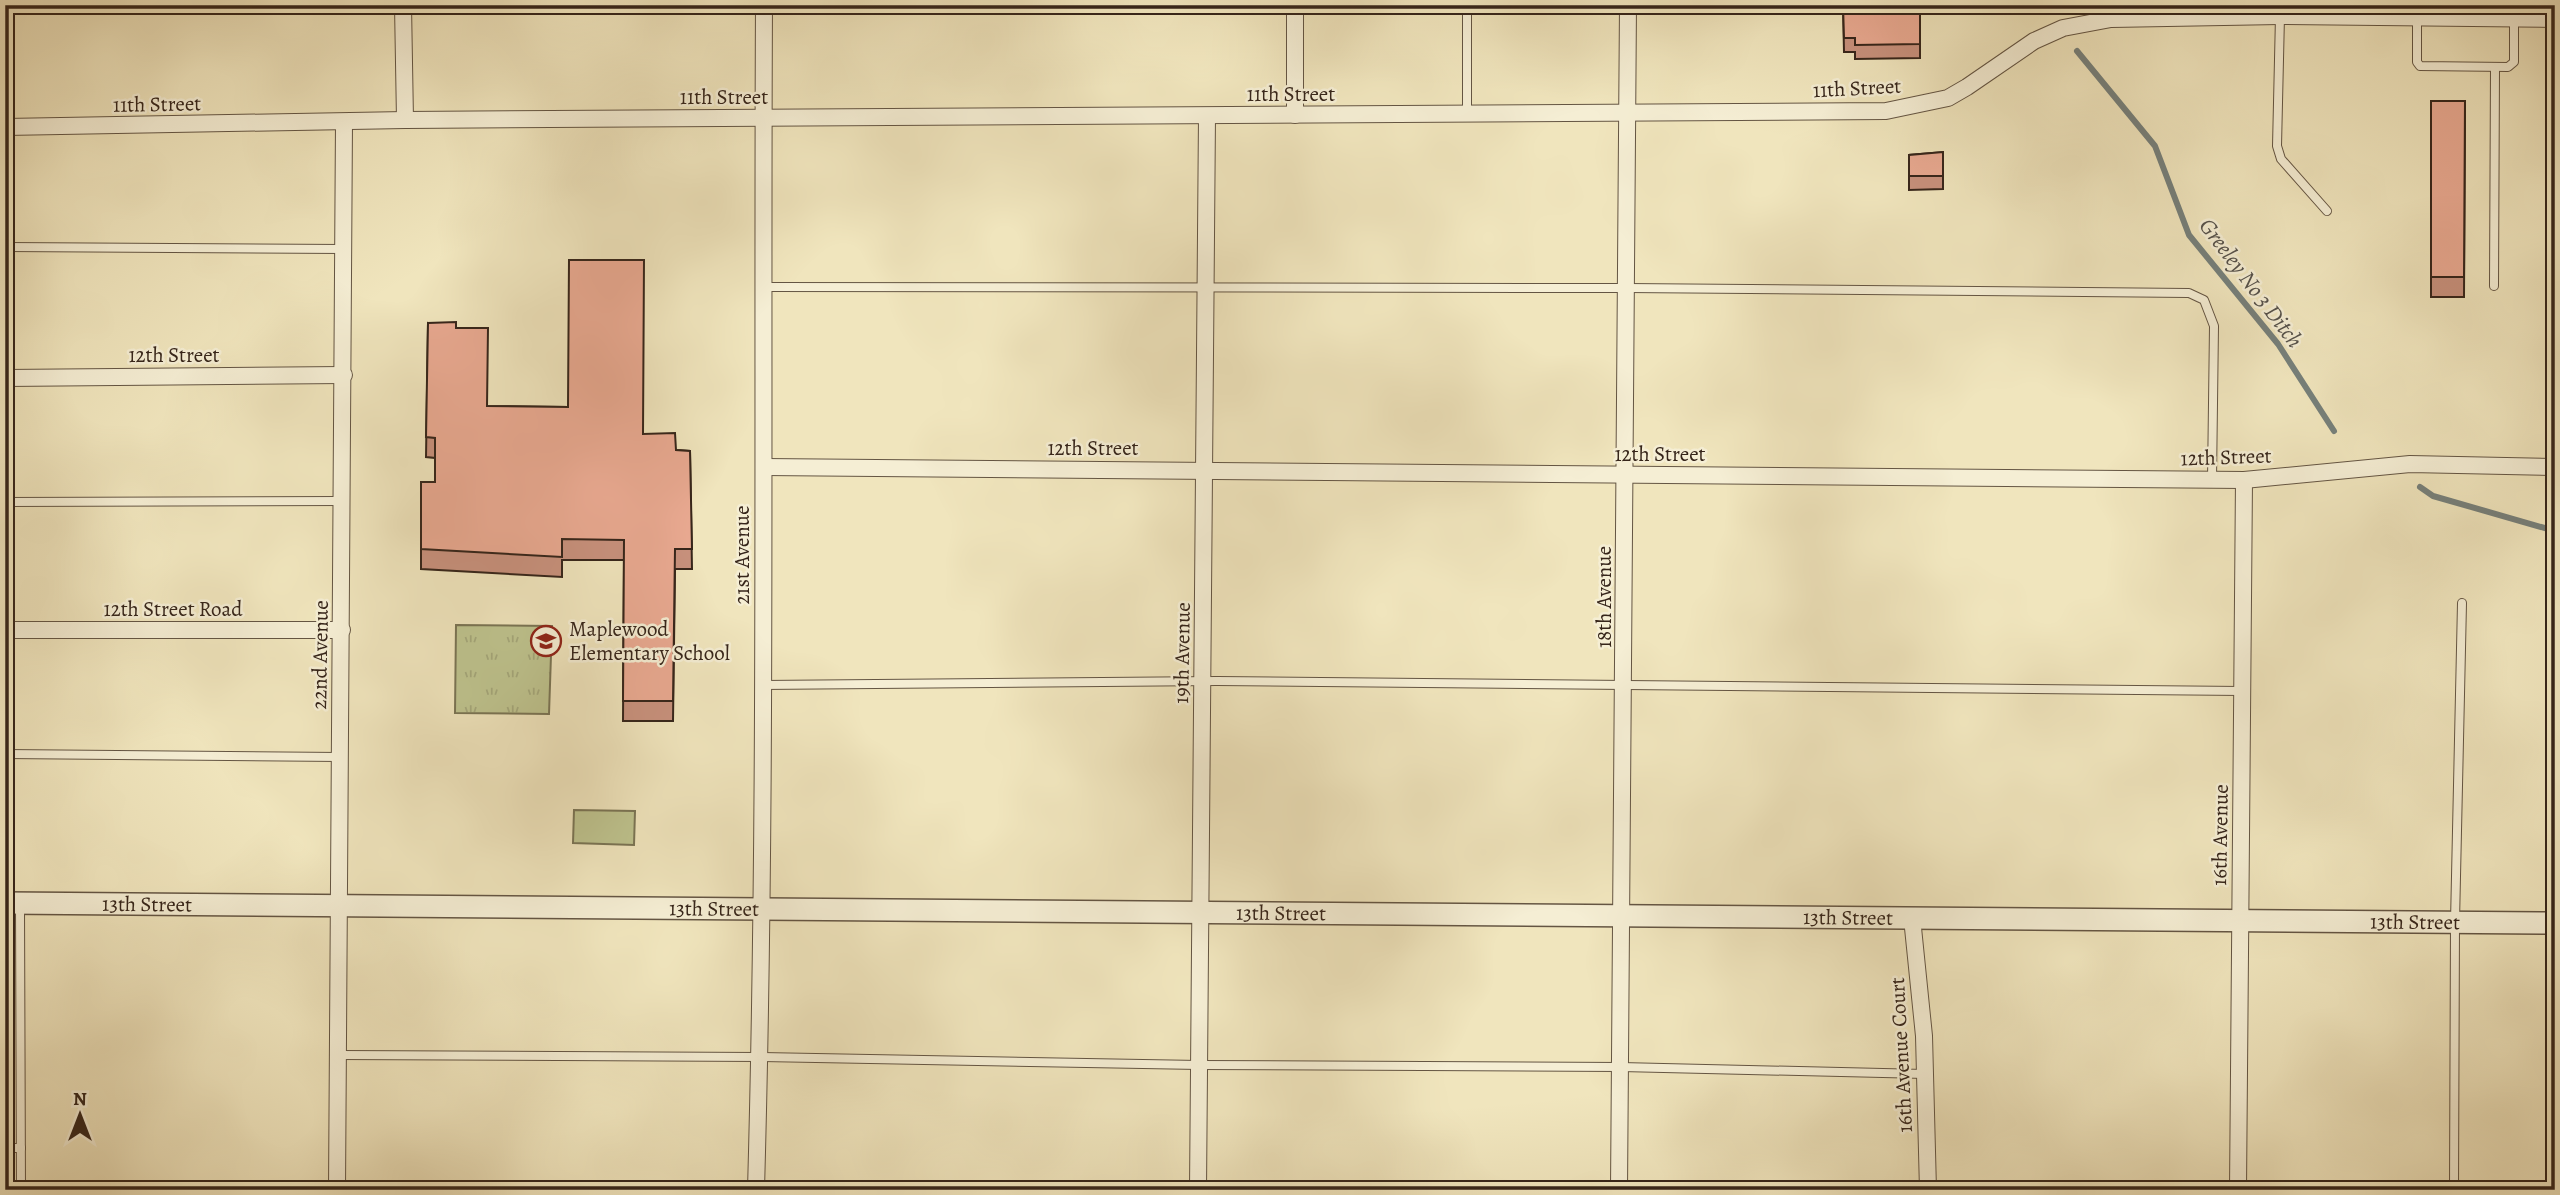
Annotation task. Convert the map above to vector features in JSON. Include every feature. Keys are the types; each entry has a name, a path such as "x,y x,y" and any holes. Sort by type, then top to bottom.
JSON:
{"street":[{"path":"403,5 405,120"},
{"name":"21st Avenue","path":"756,1190 760,1057 764,467 764,5"},
{"path":"1294,115 1295,5"},
{"name":"18th Avenue","path":"1619,1190 1628,5"},
{"name":"11th Street","path":"5,127 405,120 1886,111 1948,98 2034,41 2082,23 2132,18 2280,16 2555,19"},
{"name":"19th Avenue","path":"1198,1190 1207,116"},
{"name":"22nd Avenue","path":"337,1190 344,122"},
{"name":"12th Street","path":"5,378 344,375"},
{"name":"12th Street","path":"764,467 2212,480 2244,480 2410,464 2555,467"},
{"name":"16th Avenue","path":"2238,1190 2244,480"},
{"name":"12th Street Road","path":"5,630 342,630"},
{"name":"13th Street","path":"12,903 2555,923"},
{"name":"16th Avenue Court","path":"1912,918 1924,1036 1928,1190"}],"lane":[{"path":"1467,5 1467,115"},
{"path":"2280,16 2277,146 2281,159 2327,211"},
{"path":"2417,18 2417,62 2420,66 2495,68 2508,67 2514,62 2514,19"},
{"path":"2494,286 2495,68"},
{"path":"5,247 344,249"},
{"path":"763,287 1206,286 2189,293 2204,300 2214,326 2212,480"},
{"path":"5,502 343,501"},
{"path":"2454,1190 2455,922 2462,603"},
{"path":"762,685 1202,681 2242,691"},
{"path":"5,754 340,757"},
{"path":"12,903 21,1190"},
{"path":"339,1055 1621,1067 1925,1074"},
{"path":"5,1148 20,1148"}],"green space":[{"path":"456,625 552,626 549,714 455,713"},
{"path":"574,810 635,811 634,845 573,843"}],"building":[{"path":"1843,5 1874,5 1876,12 1920,12 1920,44 1855,45 1855,38 1844,38"},
{"path":"2431,101 2465,101 2464,277 2431,277"},
{"path":"1943,152 1943,176 1909,176 1909,155"},
{"path":"569,260 644,260 643,434 675,433 676,450 690,451 692,549 675,549 673,701 623,701 624,540 562,539 562,557 421,549 421,482 435,482 435,438 426,437 428,323 456,322 456,328 488,328 487,406 568,407"}],"waterway":[{"name":"Greeley No 3 Ditch","path":"2077,51 2155,146 2189,235 2278,344 2334,431"},
{"name":"Greeley No 3 Ditch","path":"2420,487 2433,496 2555,531"}],"place":[{"name":"Maplewood Elementary School","path":"546,641"}]}
